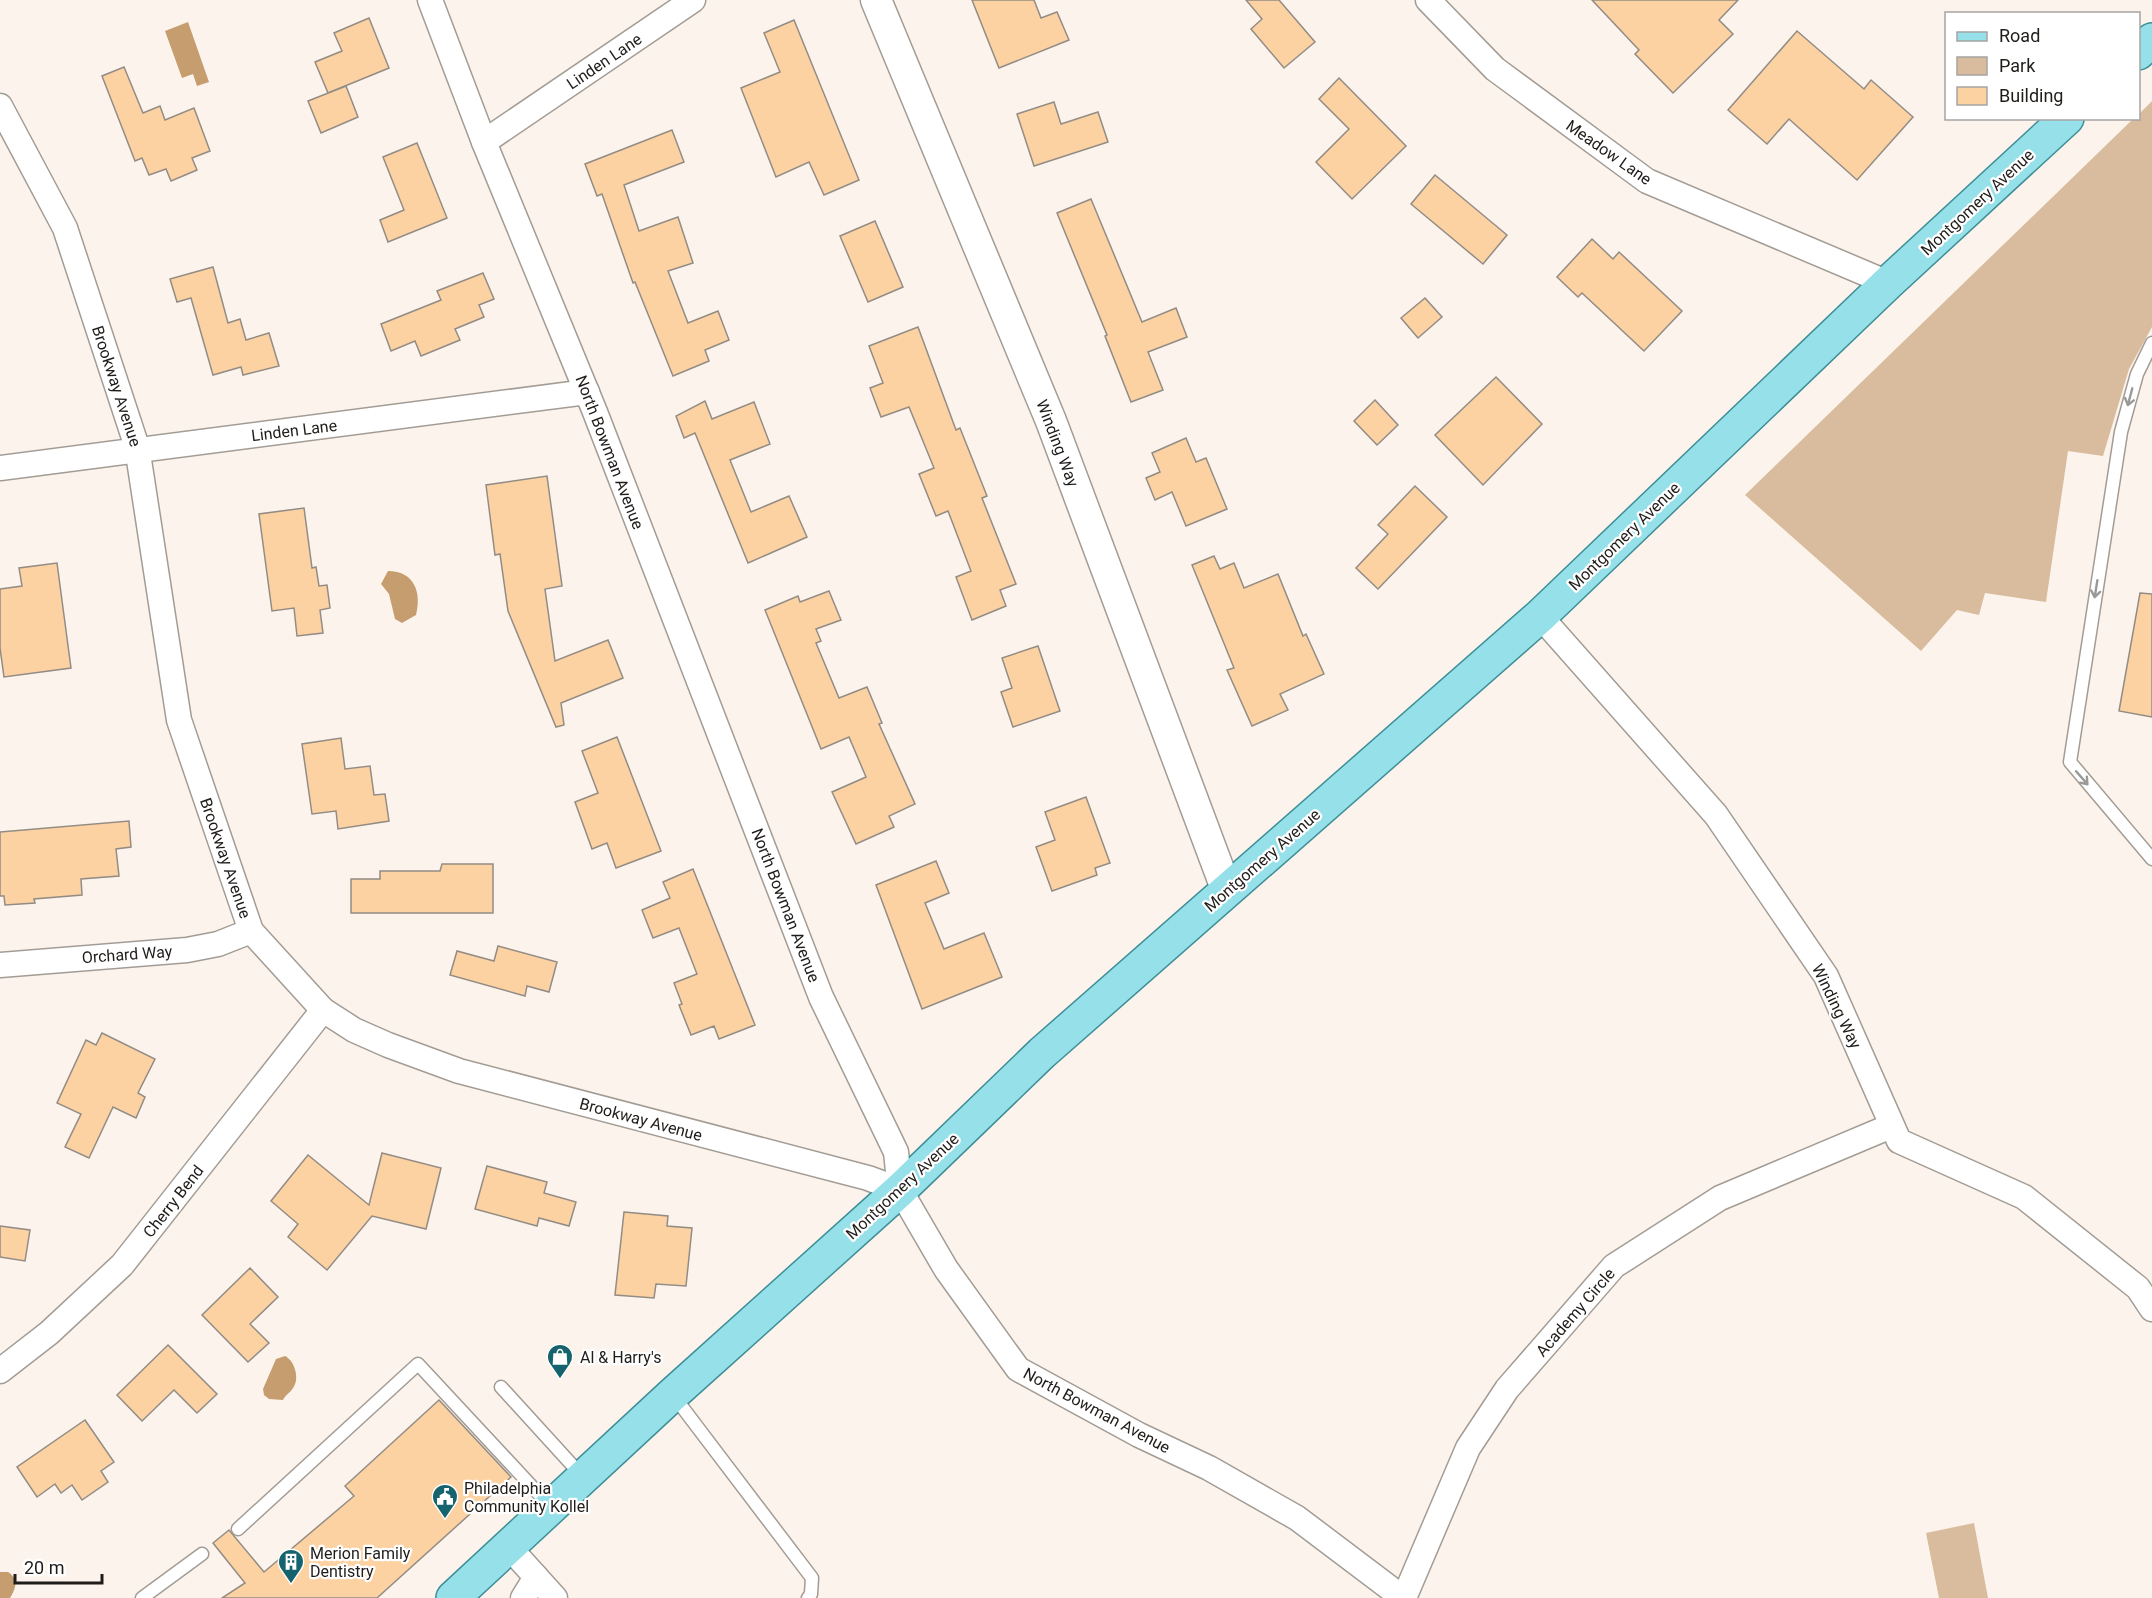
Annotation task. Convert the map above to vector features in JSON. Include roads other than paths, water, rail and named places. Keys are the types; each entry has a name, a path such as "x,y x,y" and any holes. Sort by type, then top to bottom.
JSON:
{"main road":[{"path":"2140,52 2152,40"},
{"name":"Montgomery Avenue","path":"453,1598 673,1394 900,1190 1042,1053 1540,616 1888,283 2065,120"}],"street":[{"name":"North Bowman Avenue","path":"430,0 484,142 587,392 821,997 896,1152 900,1190 946,1269 1018,1369 1139,1435 1209,1468 1297,1518 1404,1598"},
{"name":"Linden Lane","path":"484,142 693,0"},
{"name":"Winding Way","path":"876,0 1051,421 1227,891"},
{"name":"Meadow Lane","path":"1428,0 1495,69 1647,181 1888,283"},
{"name":"Brookway Avenue","path":"0,106 65,228 138,449 179,720 251,931 323,1010 354,1030 388,1046 459,1071 868,1178 900,1190"},
{"name":"Linden Lane","path":"0,468 587,392"},
{"name":"Winding Way","path":"1540,616 1716,815 1826,976 1899,1141 2024,1197 2138,1288 2152,1309"},
{"name":"Orchard Way","path":"0,965 187,950 218,944 251,931"},
{"name":"Cherry Bend","path":"0,1371 65,1320 122,1265 323,1010"},
{"name":"Academy Circle","path":"1404,1598 1468,1448 1508,1389 1614,1266 1720,1198 1891,1126"},
{"path":"509,1547 555,1598"},
{"path":"523,1598 536,1577"}],"lane":[{"path":"2152,343 2137,374 2121,432 2070,754 2073,768 2152,859"},
{"path":"238,1529 418,1364 551,1507"},
{"path":"501,1387 584,1477"},
{"path":"673,1394 812,1578 811,1594 808,1598"},
{"path":"142,1598 202,1554"}],"place":[{"name":"Al & Harry's","path":"560,1380"},
{"name":"Philadelphia Community Kollel","path":"445,1520"},
{"name":"Merion Family Dentistry","path":"291,1585"}]}
